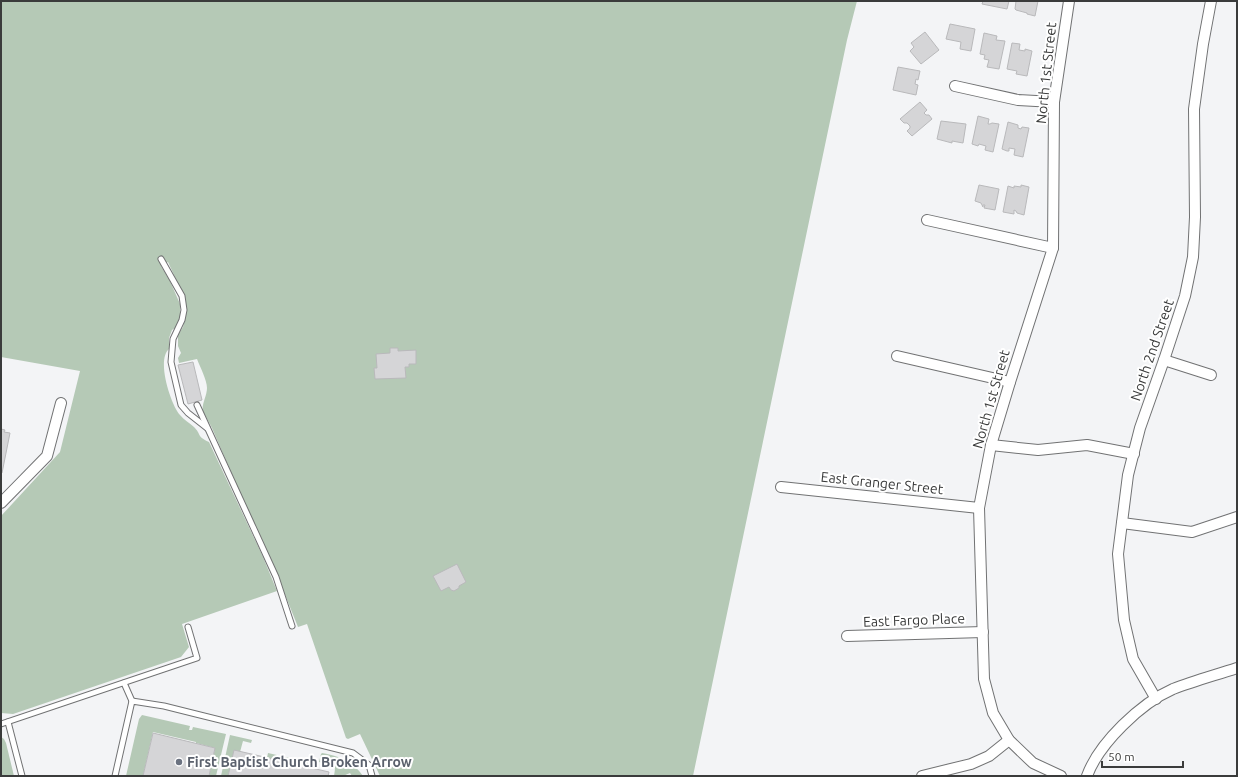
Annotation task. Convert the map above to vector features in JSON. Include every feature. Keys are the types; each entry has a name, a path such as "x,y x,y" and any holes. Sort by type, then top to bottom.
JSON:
{"street":[{"name":"North 1st Street","path":"1061,776 1033,762 1009,740 993,713 984,679 979,508 991,445 1053,248 1054,102 1069,1"},
{"name":"North 2nd Street","path":"1156,699 1133,659 1124,620 1118,554 1128,475 1140,428 1185,296 1193,257 1195,217 1194,109 1203,44 1211,1"},
{"path":"955,86 1018,100 1054,102"},
{"path":"927,220 1053,248"},
{"path":"897,356 1010,382"},
{"path":"1164,360 1211,375"},
{"path":"1,502 46,456 61,404"},
{"path":"991,445 1038,450 1087,445 1134,454"},
{"name":"East Granger Street","path":"781,486 979,508"},
{"path":"1122,523 1192,532 1237,517"},
{"name":"East Fargo Place","path":"847,636 983,632"},
{"path":"1087,776 1101,750 1117,730 1142,707 1172,689 1237,668"},
{"path":"922,776 971,764 989,756 1009,740"}],"lane":[{"path":"161,259 182,296 184,310 182,320 173,339 171,362 181,405 188,413 208,429"},
{"path":"197,405 276,577 292,626"},
{"path":"1,724 197,658 188,627"},
{"path":"114,776 132,701 124,682"},
{"path":"132,701 164,706 353,752 369,765 372,776"},
{"path":"8,722 22,776"}],"green space":[{"path":"1,1 857,1 847,40 693,776 380,776 360,734 348,739 346,738 307,624 298,627 278,577 212,428 203,412 207,385 197,359 179,363 178,358 181,353 178,346 178,335 183,327 186,314 186,301 168,262 161,266 170,281 180,304 180,321 172,330 169,338 169,349 165,355 164,363 164,372 169,393 176,410 180,415 194,427 201,437 209,442 263,557 277,591 182,624 189,647 181,657 13,714 1,713 1,516 60,452 80,371 1,357"},
{"path":"142,715 190,726 189,730 192,730 193,727 226,734 216,776 209,776 215,748 153,732 143,776 126,776 139,719"},
{"path":"230,735 252,740 251,743 243,741 240,752 234,751 228,776 221,776"},
{"path":"1,737 6,743 14,776 1,776"},
{"path":"268,753 316,764 315,769 267,758"},
{"path":"322,753 345,760 355,766 363,776 352,776 350,773 343,776 334,776 335,769 333,765 319,762"}],"building":[{"path":"983,1 1009,1 1007,9 982,4"},
{"path":"1016,1 1038,1 1035,16 1016,10"},
{"path":"950,24 975,29 971,51 960,49 961,42 946,39"},
{"path":"925,32 939,50 921,64 910,51 914,47 911,43"},
{"path":"984,33 997,36 996,40 1005,41 999,69 987,67 989,60 984,59 985,55 980,54"},
{"path":"1012,43 1020,44 1019,50 1025,51 1025,49 1032,51 1027,76 1016,74 1017,71 1007,69"},
{"path":"898,67 920,71 918,80 916,79 915,84 918,85 916,95 893,90"},
{"path":"920,102 927,110 924,113 929,115 932,119 912,136 907,131 910,126 900,119"},
{"path":"978,116 989,119 988,124 999,124 993,152 985,150 986,146 972,144"},
{"path":"941,121 966,124 963,143 952,141 952,143 937,139"},
{"path":"1008,122 1018,125 1018,128 1021,129 1022,127 1029,128 1023,157 1014,155 1015,149 1009,148 1009,151 1007,151 1002,149"},
{"path":"979,185 999,189 995,210 984,208 985,205 983,205 983,207 981,203 975,201"},
{"path":"1021,185 1029,187 1024,215 1017,213 1014,210 1014,214 1003,212 1008,186 1014,188 1014,186 1021,187"},
{"path":"390,348 398,348 398,351 416,350 416,364 409,364 409,367 405,367 406,378 375,379 374,368 377,368 376,354 390,353"},
{"path":"193,362 202,400 188,404 178,365"},
{"path":"1,429 5,430 4,432 10,433 2,473 1,473"},
{"path":"457,564 466,582 454,591 449,587 441,591 433,576"},
{"name":"First Baptist Church Broken Arrow","path":"153,733 215,748 209,776 143,776"},
{"name":"First Baptist Church Broken Arrow","path":"234,750 329,772 328,776 228,776"}],"place":[{"name":"First Baptist Church Broken Arrow","path":"179,762"}]}
